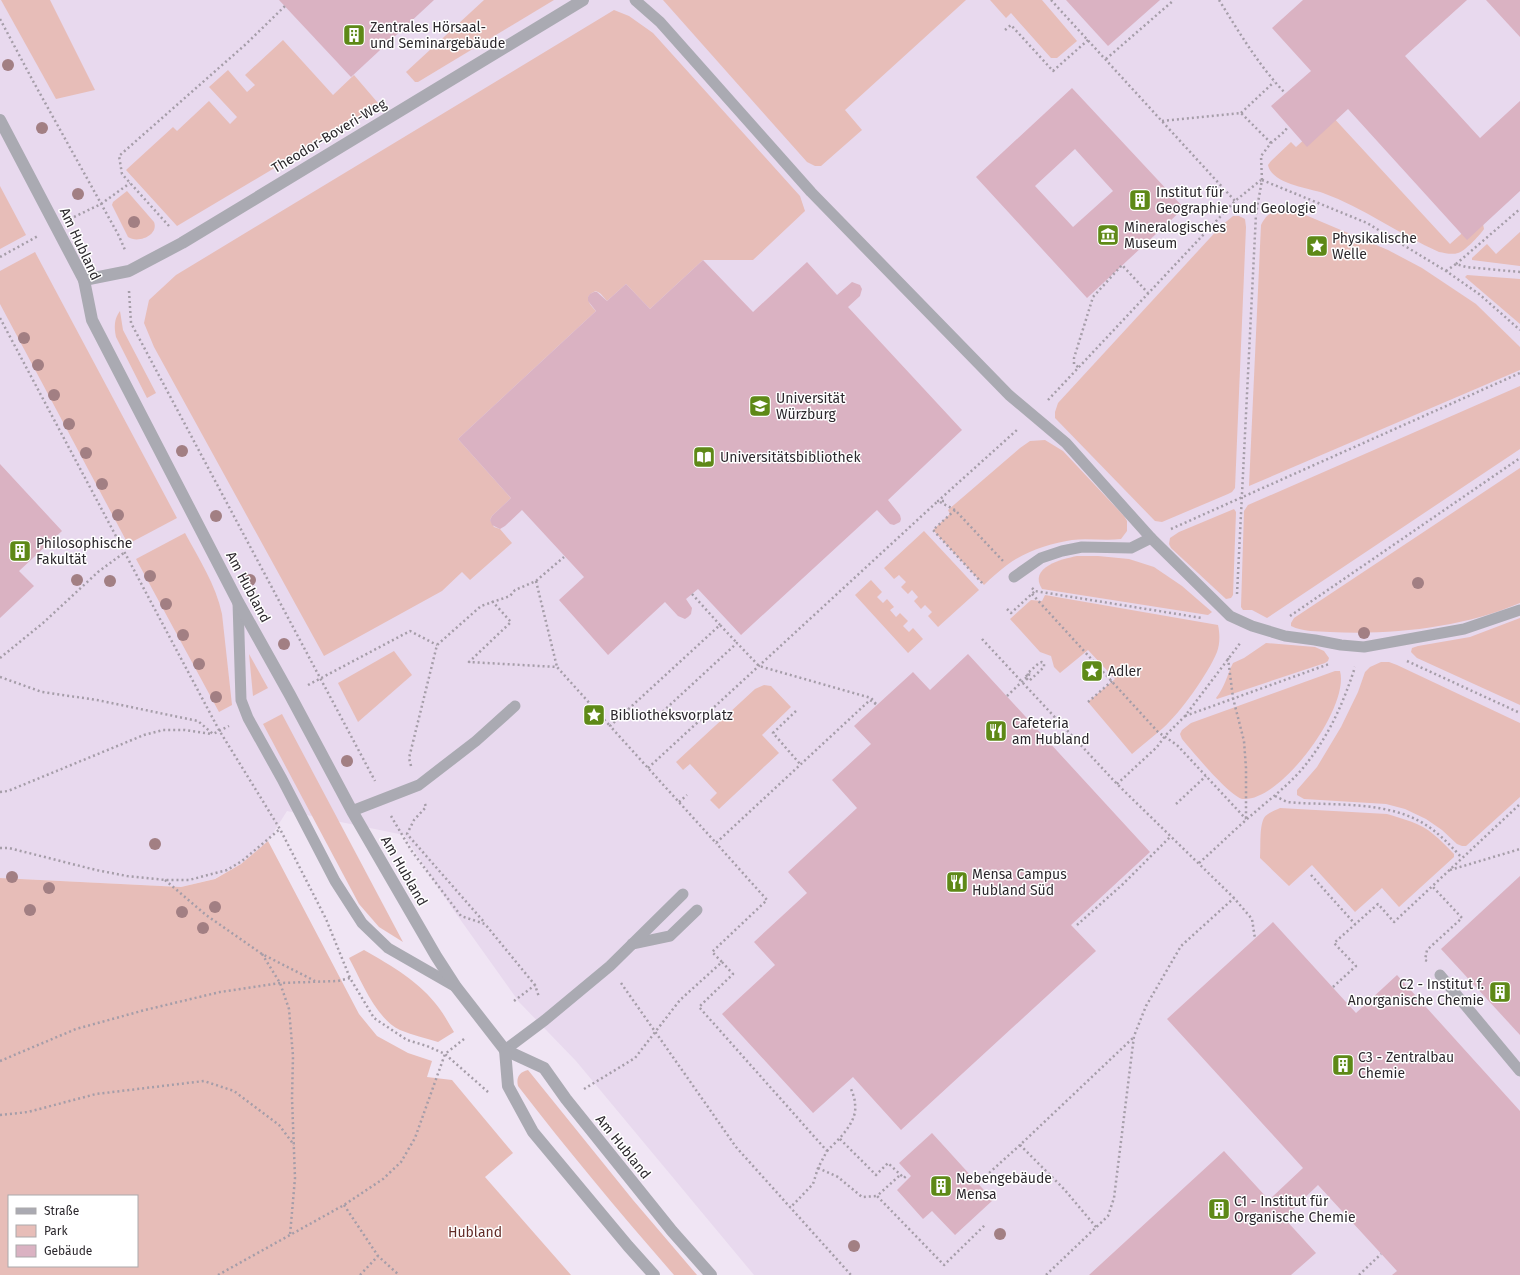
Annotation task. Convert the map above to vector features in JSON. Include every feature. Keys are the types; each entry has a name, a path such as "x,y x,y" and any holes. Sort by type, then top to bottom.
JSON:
{"street":[{"name":"Theodor-Boveri-Weg","path":"84,280 129,271 182,243 583,0"},
{"name":"Am Hubland","path":"0,120 84,280 92,320 238,602 352,811 428,943 456,987 504,1050 544,1068 566,1099 672,1231 711,1275"},
{"path":"504,1050 508,1086 533,1132 654,1275"}],"lane":[{"path":"635,0 660,22 811,192 1009,395 1066,444 1151,538 1230,616 1252,626 1285,636 1364,647 1464,629 1520,610"},
{"path":"1017,575 1041,558 1062,550 1082,547 1131,548 1151,538"},
{"path":"238,602 241,700 248,718 282,779 335,881 362,923 388,948 456,987"},
{"path":"352,811 419,785 476,741 515,706"},
{"path":"504,1050 545,1020 610,966 683,894"},
{"path":"631,944 670,936 697,910"},
{"path":"1440,975 1520,1070"}],"path":[{"path":"1051,0 1235,201"},
{"path":"1106,60 1174,0"},
{"path":"1219,0 1242,38 1274,82 1285,93"},
{"path":"182,243 172,229 122,174 119,156 246,44 285,6"},
{"path":"0,19 32,81 126,253"},
{"path":"1005,30 1011,25 1053,71 1088,40"},
{"path":"1162,121 1241,113 1274,82"},
{"path":"1241,113 1272,143"},
{"path":"938,501 955,510 1017,575 1035,591 1215,620 1236,618 1256,214 1262,180 1261,156 1288,126"},
{"path":"648,768 938,501 1033,416 1235,201 1262,180"},
{"path":"1262,180 1367,223 1446,271 1479,294 1520,330"},
{"path":"100,204 130,183"},
{"path":"1446,271 1520,209"},
{"path":"1456,264 1466,267 1520,272"},
{"path":"1078,367 1074,364 1074,358 1094,297 1122,265 1148,293"},
{"path":"130,295 131,322 374,779 382,799 411,850 461,916 485,924 535,985 545,1020"},
{"path":"0,318 219,730 280,829 326,919 350,978 374,1018 407,1040 427,1046 445,1054"},
{"path":"1151,538 1520,373"},
{"path":"1268,631 1520,458"},
{"path":"938,501 944,501"},
{"path":"955,510 933,530 984,585"},
{"path":"0,658 43,623 98,572 125,552"},
{"path":"290,695 410,632 437,645 481,606 510,596 515,590 536,581 564,557"},
{"path":"536,581 557,667 767,900 712,952 733,974 699,1007 827,1151"},
{"path":"1007,609 1011,614 1035,591"},
{"path":"692,594 759,666 871,698 877,705 870,700 716,843"},
{"path":"1032,594 1158,732 1177,745 1246,819"},
{"path":"492,601 511,622 469,662 557,667"},
{"path":"610,726 720,624"},
{"path":"1117,784 1157,746 1185,716 1252,626"},
{"path":"982,639 1022,684 1117,784 1234,898 1252,919 1255,938"},
{"path":"659,715 737,643"},
{"path":"1390,643 1398,657 1520,713"},
{"path":"1185,716 1336,662 1364,647"},
{"path":"1199,863 1246,819 1275,796 1309,761 1332,726 1346,695 1356,664 1364,647"},
{"path":"1228,658 1234,698 1244,742 1246,768 1246,819"},
{"path":"1022,684 1027,679 1025,677 1039,663 1044,663 1044,667 1034,677 1029,681 1027,679"},
{"path":"1007,696 1029,675 1028,674 1030,672"},
{"path":"0,677 42,692 115,704 198,721 213,734"},
{"path":"1088,702 1112,681"},
{"path":"796,711 773,733 800,764"},
{"path":"0,792 8,791 144,735 163,730 186,730 213,734 248,718"},
{"path":"1176,804 1206,776"},
{"path":"679,802 687,795"},
{"path":"1275,796 1287,802 1382,808 1406,815 1426,824 1445,839 1462,858"},
{"path":"1333,987 1356,966 1334,943 1378,904 1394,922 1520,804"},
{"path":"0,848 9,848 96,870 127,876 165,880 189,880 227,870 242,861 280,829"},
{"path":"1077,925 1123,884 1171,836"},
{"path":"1449,870 1520,849"},
{"path":"1311,875 1355,924"},
{"path":"165,880 206,915 262,954 315,982"},
{"path":"1427,950 1462,918 1432,886"},
{"path":"1046,1275 1108,1216 1114,1198 1134,1036 1146,1006 1181,946 1234,898"},
{"path":"262,954 280,983 289,1009 293,1056 292,1098 295,1178 290,1235"},
{"path":"566,1099 635,1058 680,1000 722,962"},
{"path":"610,966 736,1147 851,1275"},
{"path":"0,1061 76,1029 145,1010 220,992 280,983 338,981 350,978"},
{"path":"514,1001 535,985"},
{"path":"978,1183 1134,1036"},
{"path":"218,1275 344,1205 383,1179 401,1162 415,1138 445,1054 464,1039"},
{"path":"0,1115 28,1112 96,1094 204,1081 234,1091 279,1125 294,1145"},
{"path":"790,1208 813,1184 818,1168 827,1151 840,1139 851,1122 856,1106 851,1089"},
{"path":"840,1139 876,1175 888,1163 904,1178 907,1175"},
{"path":"1020,1145 1064,1188 1096,1228"},
{"path":"818,1168 838,1177 862,1197 877,1196 899,1176"},
{"path":"877,1196 944,1265 986,1224"},
{"path":"344,1205 378,1256 399,1275"},
{"path":"1359,1275 1381,1254"},
{"path":"360,1275 378,1256"}],"shaded area":[{"name":"Universität Würzburg","path":"0,0 1520,0 1520,1275 754,1275 576,1061 519,1002 452,908 404,835 287,811 268,841 241,864 214,879 181,887 0,878"}],"green space":[{"path":"1,0 50,0 95,90 56,99"},
{"path":"484,0 554,0 418,82 415,82 406,72"},
{"path":"663,0 966,0 845,110 862,130 821,166 815,166 807,162"},
{"path":"990,0 1042,0 1077,41 1057,58 1051,58 1011,13 1006,18"},
{"path":"614,10 629,16 653,33 800,196 805,211 753,260 703,260 650,309 626,284 607,301 598,292 589,295 588,300 596,311 458,439 511,498 492,516 490,520 494,527 500,529 512,543 470,580 462,572 442,591 324,656 154,347 144,323 149,300 176,275"},
{"path":"283,40 333,95 354,75 378,103 377,107 177,226 126,170 173,127 177,131 209,101 230,124 237,117 209,87 228,70 247,92 255,85 245,75"},
{"path":"1331,115 1450,244 1479,218 1484,229 1472,243 1461,252 1448,254 1439,252 1338,199 1291,184 1276,177 1268,165 1271,161 1291,142 1296,147"},
{"path":"0,186 26,235 0,249"},
{"path":"127,191 154,222 155,227 151,234 142,239 132,239 128,237 112,205 113,202"},
{"path":"1280,210 1296,211 1388,250 1422,268 1476,304 1520,347 1520,370 1249,486 1261,225 1269,215"},
{"path":"1233,216 1239,216 1245,219 1246,227 1235,488 1228,494 1162,522 1155,521 1055,418 1055,412 1058,403 1221,226"},
{"path":"1520,232 1520,266 1472,260 1472,258 1487,244 1496,254"},
{"path":"35,252 177,518 128,544 0,304 0,271"},
{"path":"1467,275 1520,279 1520,324 1465,277"},
{"path":"120,311 123,330 156,393 147,398 116,337 115,323"},
{"path":"1520,386 1520,449 1267,618 1252,610 1243,610 1241,607 1244,511 1248,505"},
{"path":"1045,440 1063,451 1124,516 1127,521 1127,531 1121,539 1072,540 1055,543 1038,549 1014,560 984,585 933,530 950,514 948,510 1020,448 1030,441"},
{"path":"1520,468 1520,603 1497,612 1451,624 1402,631 1354,633 1330,632 1305,630 1291,626 1294,618"},
{"path":"1234,509 1236,512 1233,595 1231,598 1226,599 1171,548 1169,544 1170,538 1179,532"},
{"path":"924,531 979,590 938,627 928,616 932,612 925,605 921,609 914,601 918,597 912,590 908,594 901,587 906,582 899,575 894,579 884,568"},
{"path":"185,533 211,582 222,614 232,705 219,712 136,559"},
{"path":"1077,556 1098,556 1129,559 1154,567 1182,586 1212,612 1208,615 1042,589 1039,581 1039,575 1043,570 1049,565 1063,559"},
{"path":"871,580 882,592 877,597 883,603 887,599 894,607 890,610 896,617 900,613 908,621 903,626 909,632 913,628 923,639 908,653 855,595"},
{"path":"1045,595 1218,625 1218,649 1213,661 1200,682 1170,721 1132,754 1088,702 1115,679 1088,650 1060,673 1054,667 1051,656 1040,652 1010,619 1031,600 1042,601"},
{"path":"1520,618 1520,705 1417,658 1411,652 1412,648 1418,646 1470,637"},
{"path":"1266,643 1315,647 1324,651 1329,658 1325,663 1217,699 1216,698 1224,685 1233,663 1244,658"},
{"path":"394,651 412,675 358,722 338,683"},
{"path":"249,654 268,688 253,696"},
{"path":"1381,662 1389,662 1397,665 1520,723 1520,797 1466,846 1457,844 1442,830 1426,819 1405,809 1386,804 1304,799 1297,795 1297,790 1317,767 1341,727 1358,692 1365,672 1370,667"},
{"path":"1335,671 1340,671 1340,687 1334,707 1324,728 1310,750 1293,769 1276,785 1258,796 1243,799 1237,797 1221,783 1182,739 1180,734 1182,730 1191,723"},
{"path":"764,685 771,686 791,707 762,735 779,753 719,809 710,800 717,793 690,764 683,770 676,762 755,689"},
{"path":"282,714 403,942 379,927 359,904 263,724"},
{"path":"1280,808 1387,814 1412,822 1428,830 1454,854 1454,857 1399,907 1382,888 1355,912 1312,865 1289,886 1260,858 1262,822 1267,815"},
{"name":"Hubland","path":"268,841 359,1014 377,1036 408,1053 432,1061 427,1077 452,1080 513,1153 485,1177 571,1275 0,1275 0,878 181,887 215,879 241,864"},
{"path":"364,950 405,975 423,990 439,1008 454,1032 438,1042 405,1032 391,1025 376,1008 349,958"},
{"path":"528,1070 633,1200 697,1275 674,1275 594,1182 518,1086 517,1080 519,1076 522,1072"}],"building":[{"name":"Zentrales Hörsaal- und Seminargebäude","path":"279,0 434,0 351,77"},
{"path":"1066,0 1160,0 1108,46"},
{"path":"1303,0 1467,0 1405,56 1480,138 1520,101 1520,191 1467,240 1348,109 1307,147 1271,106 1311,71 1272,28"},
{"path":"1486,0 1520,0 1520,37"},
{"name":"Institut für Geographie und Geologie","path":"1072,88 1184,208 1087,298 976,177","holes":["1075,149 1113,191 1073,227 1035,186"]},
{"name":"Universitätsbibliothek","path":"703,260 753,312 807,262 837,295 852,282 860,285 862,289 860,296 848,307 962,430 888,500 900,515 900,522 894,525 890,524 877,510 741,635 698,589 686,599 692,608 691,614 688,617 685,619 678,616 665,602 608,655 559,600 584,577 522,510 500,529 492,525 490,520 492,516 511,498 458,439 596,311 588,301 590,294 597,292 607,301 626,284 650,309"},
{"name":"Philosophische Fakultät","path":"0,464 62,531 19,571 34,586 0,618"},
{"name":"Mensa Campus Hubland Süd","path":"968,654 1150,852 1071,925 1096,951 901,1130 853,1077 813,1113 722,1014 775,965 754,942 807,893 788,872 857,808 832,780 871,744 854,726 913,672 930,690"},
{"name":"C2 - Institut f. Anorganische Chemie","path":"1520,876 1520,1035 1441,949"},
{"name":"C3 - Zentralbau Chemie","path":"1273,922 1356,1013 1397,975 1520,1111 1520,1275 1392,1275 1397,1271 1318,1185 1284,1218 1316,1253 1291,1275 1089,1275 1224,1151 1269,1200 1303,1168 1167,1019"},
{"name":"Nebengebäude Mensa","path":"932,1133 993,1200 955,1235 932,1211 923,1219 897,1190 911,1176 899,1163"}],"place":[{"name":"Zentrales Hörsaal- und Seminargebäude","path":"354,35"},
{"name":"Institut für Geographie und Geologie","path":"1140,200"},
{"name":"Mineralogisches Museum","path":"1108,235"},
{"name":"Physikalische Welle","path":"1317,246"},
{"name":"Universität Würzburg","path":"760,406"},
{"name":"Universitätsbibliothek","path":"704,457"},
{"name":"Philosophische Fakultät","path":"20,551"},
{"name":"Adler","path":"1092,671"},
{"name":"Bibliotheksvorplatz","path":"594,715"},
{"name":"Cafeteria am Hubland","path":"996,731"},
{"name":"Mensa Campus Hubland Süd","path":"957,882"},
{"name":"C2 - Institut f. Anorganische Chemie","path":"1500,992"},
{"name":"C3 - Zentralbau Chemie","path":"1343,1065"},
{"name":"Nebengebäude Mensa","path":"941,1186"},
{"name":"C1 - Institut für Organische Chemie","path":"1219,1209"}]}
